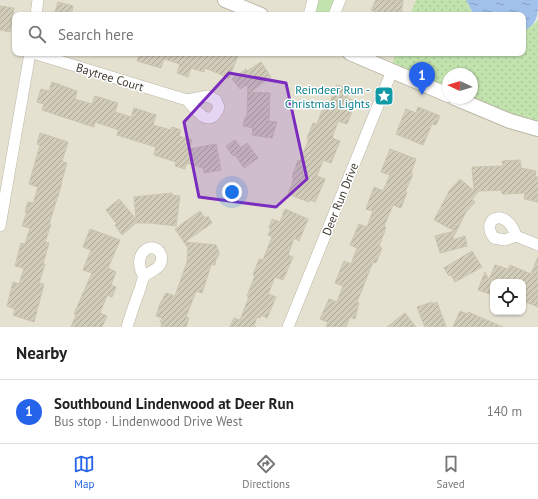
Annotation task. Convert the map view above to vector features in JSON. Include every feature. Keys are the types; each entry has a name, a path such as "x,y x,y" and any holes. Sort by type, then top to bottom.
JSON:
{"street":[{"path":"36,12 38,0"},
{"path":"225,0 254,12"},
{"path":"309,12 314,0"},
{"path":"335,12 340,0"},
{"path":"0,226 29,56"},
{"name":"Baytree Court","path":"43,56 187,100"},
{"path":"357,56 442,92"},
{"name":"Deer Run Drive","path":"288,327 392,71"},
{"path":"469,104 510,121 538,129"},
{"path":"516,236 538,245"},
{"path":"127,327 144,277"}],"highlighted area":[{"path":"229,73 286,83 307,179 276,207 199,197 184,122"}],"shaded area":[{"path":"0,0 416,0 411,12 12,12 12,56 395,56 390,70 442,91 442,104 475,104 538,129 538,327 0,327"}],"green space":[{"path":"313,0 340,0 335,12 310,12"},
{"path":"416,0 466,0 472,12 411,12"},
{"path":"538,19 538,129 478,101 478,68 442,68 442,92 390,70 395,56 526,56 526,29"}],"water":[{"path":"466,0 538,0 536,19 532,25 526,29 526,12 472,12"}],"building":[{"path":"376,0 403,0 401,12 376,12 371,10"},
{"path":"58,2 73,6 72,12 55,12"},
{"path":"0,6 14,8 12,12 10,32 0,30"},
{"path":"139,56 238,56 229,78 205,68 204,72 191,68 188,77 177,73 180,64 164,59 161,68 137,61"},
{"path":"261,62 271,77 250,92 270,93 269,121 277,122 272,138 252,135 253,128 243,126 245,117 247,117 248,84 240,89 232,79 246,69 247,71"},
{"path":"52,82 77,91 75,99 92,104 95,96 118,103 115,112 131,117 134,108 156,115 153,125 171,130 172,127 181,130 179,136 192,140 189,149 216,144 221,170 204,173 203,168 187,163 185,169 175,166 176,162 154,155 156,147 117,135 119,130 95,122 94,127 42,110 44,104 37,102 41,89 49,91"},
{"path":"337,85 350,90 347,98 356,102 347,124 338,121 332,138 340,141 331,163 323,160 317,176 325,179 315,202 310,200 309,202 288,194 294,178 292,177 298,160 300,161 309,139 307,138 313,123 317,124 324,105 328,107"},
{"path":"418,107 440,116 436,125 432,124 423,145 396,134 406,109 416,113"},
{"path":"40,133 68,142 62,161 67,163 45,242 49,243 43,264 45,264 39,283 44,284 34,322 13,315 15,309 7,306 13,282 19,284 24,268 15,266 21,243 25,244 30,228 22,226 27,212 25,212 28,202 33,203 38,187 29,184 40,145 37,144"},
{"path":"235,140 241,148 247,143 258,158 244,168 235,155 233,156 226,146"},
{"path":"390,149 416,159 411,173 413,174 405,192 407,192 401,208 393,205 384,226 386,228 379,246 382,248 376,263 373,262 357,302 359,303 355,319 350,317 346,327 326,327 328,322 320,319 329,299 337,302 343,286 335,283 344,261 351,264 357,248 350,245 359,224 367,227 373,211 366,209 374,187 383,191 390,175 381,172"},
{"path":"520,160 521,168 536,171 535,177 538,177 538,202 524,199 525,193 502,194 502,190 479,191 472,199 475,202 466,212 452,240 465,236 467,246 440,253 435,236 455,231 434,220 448,192 460,179 474,191 472,167 503,166 502,161"},
{"path":"172,193 172,195 180,196 176,226 136,223 122,235 115,225 117,224 106,210 119,199 136,219 134,197"},
{"path":"285,209 308,219 299,241 294,238 288,255 293,257 283,280 275,277 268,294 276,297 267,318 261,315 260,318 257,317 254,326 256,327 230,327 234,318 240,320 249,297 247,296 255,276 253,275 259,259 263,260 272,237 268,235 271,229 269,228 272,219 280,222"},
{"path":"200,211 205,218 208,216 212,223 185,242 216,245 219,255 216,259 215,265 211,265 202,293 196,291 186,317 189,318 186,327 161,327 162,322 160,322 162,318 156,316 160,304 166,293 175,296 187,262 188,248 175,229"},
{"path":"90,229 120,240 108,268 116,272 111,285 116,287 112,297 107,295 100,313 107,316 102,327 71,327 76,315 74,314 92,273 83,270 91,250 83,247"},
{"path":"472,251 482,267 455,282 444,268"},
{"path":"538,257 538,307 526,302 526,279 490,279 490,294 478,290 485,272 489,280 495,265 508,269 510,265 531,274"},
{"path":"432,302 433,304 437,302 446,327 425,327 417,307"},
{"path":"460,311 467,314 468,312 503,327 453,327"},
{"path":"405,313 416,327 387,327"}],"place":[{"name":"Southbound Lindenwood at Deer Run","path":"422,95"},
{"name":"Reindeer Run - Christmas Lights","path":"384,96"}]}
